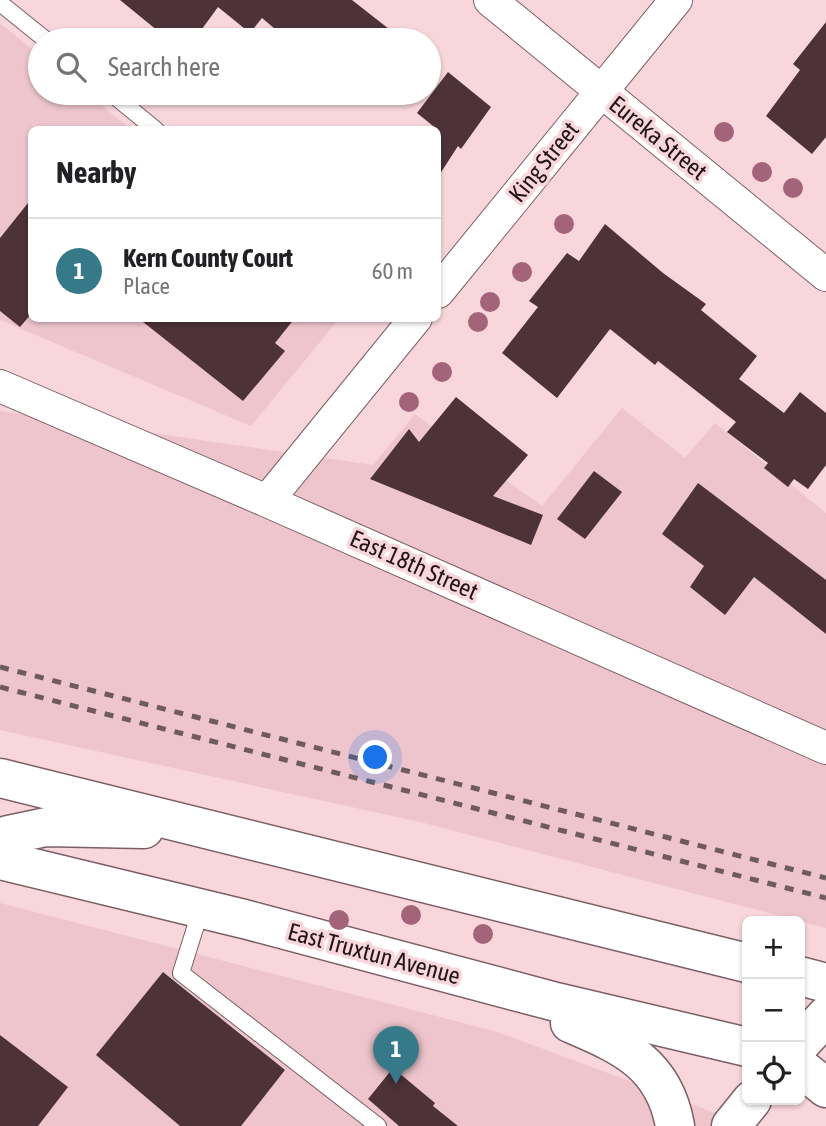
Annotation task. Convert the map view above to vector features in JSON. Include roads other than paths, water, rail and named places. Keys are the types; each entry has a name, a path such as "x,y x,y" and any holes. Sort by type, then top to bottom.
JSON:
{"main road":[{"path":"0,778 742,961"},
{"path":"0,843 8,835 46,827 209,830"},
{"name":"East Truxtun Avenue","path":"0,860 742,1046"},
{"path":"805,977 826,983"},
{"path":"472,980 596,1034 634,1055 652,1071 664,1089 675,1126"},
{"path":"802,1042 826,1016"},
{"path":"805,1061 826,1067"},
{"path":"805,1071 826,1088"},
{"path":"731,1126 748,1105"}],"street":[{"name":"Eureka Street","path":"490,0 826,275"},
{"name":"King Street","path":"441,288 676,0"},
{"path":"267,500 403,323"},
{"name":"East 18th Street","path":"0,386 267,500 826,748"}],"lane":[{"path":"0,3 31,28"},
{"path":"126,105 151,126"},
{"path":"201,909 181,973 378,1126"}],"railway":[{"path":"0,667 826,878"},
{"path":"0,687 826,898"}],"place":[{"name":"Kern County Court","path":"396,1084"}]}
